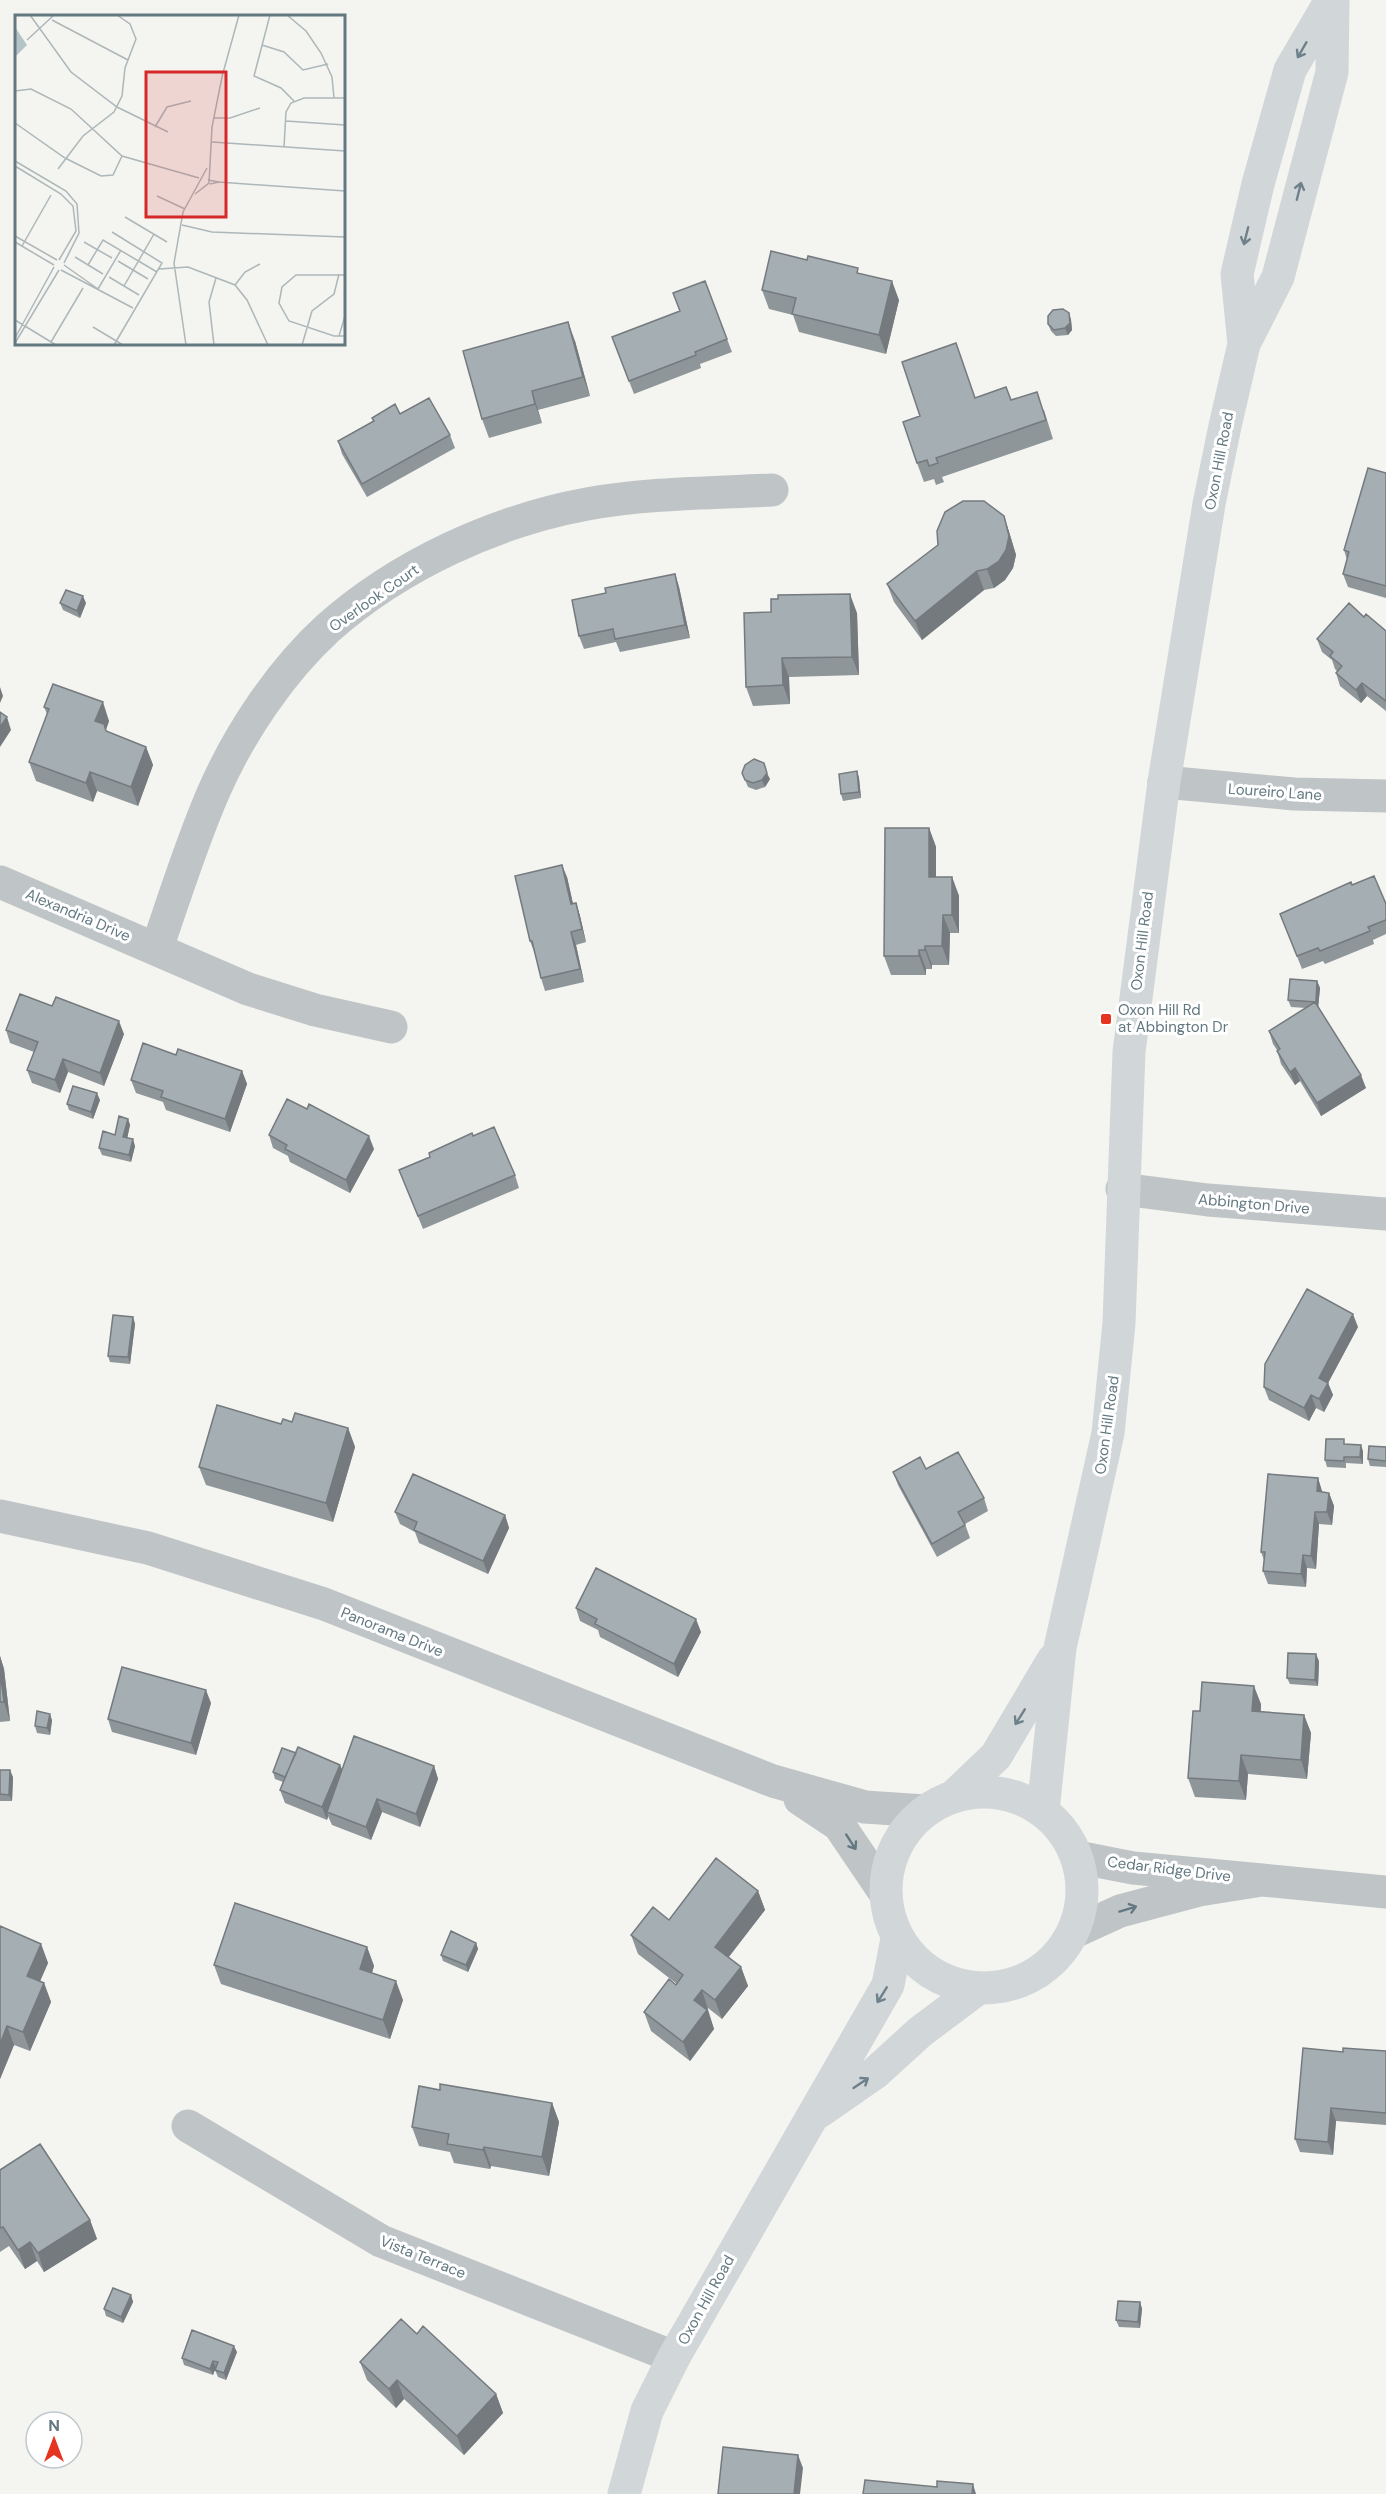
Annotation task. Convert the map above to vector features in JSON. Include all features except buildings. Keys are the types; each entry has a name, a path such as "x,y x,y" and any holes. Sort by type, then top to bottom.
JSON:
{"main road":[{"name":"Oxon Hill Road","path":"1043,1812 1060,1648 1108,1433 1119,1323 1122,1189 1129,1052 1164,782 1209,504 1244,344 1236,274 1290,70 1332,0"},
{"name":"Oxon Hill Road","path":"953,1797 996,1756 1060,1648"},
{"path":"984,1792 1015,1797 1043,1812 1069,1840 1077,1857 1083,1882 1081,1908 1074,1932 1050,1964 1016,1985 976,1990 930,1974 897,1939 888,1917 885,1893 889,1862 903,1834 925,1812 953,1797 984,1792"},
{"name":"Oxon Hill Road","path":"624,2494 647,2411 674,2357 888,1985 897,1939"},
{"name":"Oxon Hill Road","path":"812,2116 875,2073 920,2032 976,1990"}],"street":[{"name":"Overlook Court","path":"157,948 215,789 248,729 294,665 328,628 415,568 473,539 548,514 587,504 675,494 772,490"},
{"name":"Loureiro Lane","path":"1164,782 1294,794 1386,796"},
{"name":"Alexandria Drive","path":"0,882 248,989 282,1001 391,1027"},
{"name":"Abbington Drive","path":"1122,1189 1208,1200 1386,1214"},
{"name":"Panorama Drive","path":"0,1516 148,1548 324,1604 773,1781 865,1807 925,1812"},
{"name":"Panorama Drive","path":"773,1781 839,1825 885,1893"},
{"name":"Cedar Ridge Drive","path":"1077,1857 1133,1868 1386,1892"},
{"name":"Cedar Ridge Drive","path":"1074,1932 1120,1911 1199,1890 1262,1880"},
{"name":"Vista Terrace","path":"188,2126 381,2241 674,2357"}],"place":[{"name":"Oxon Hill Rd at Abbington Dr","path":"1106,1019"}]}
